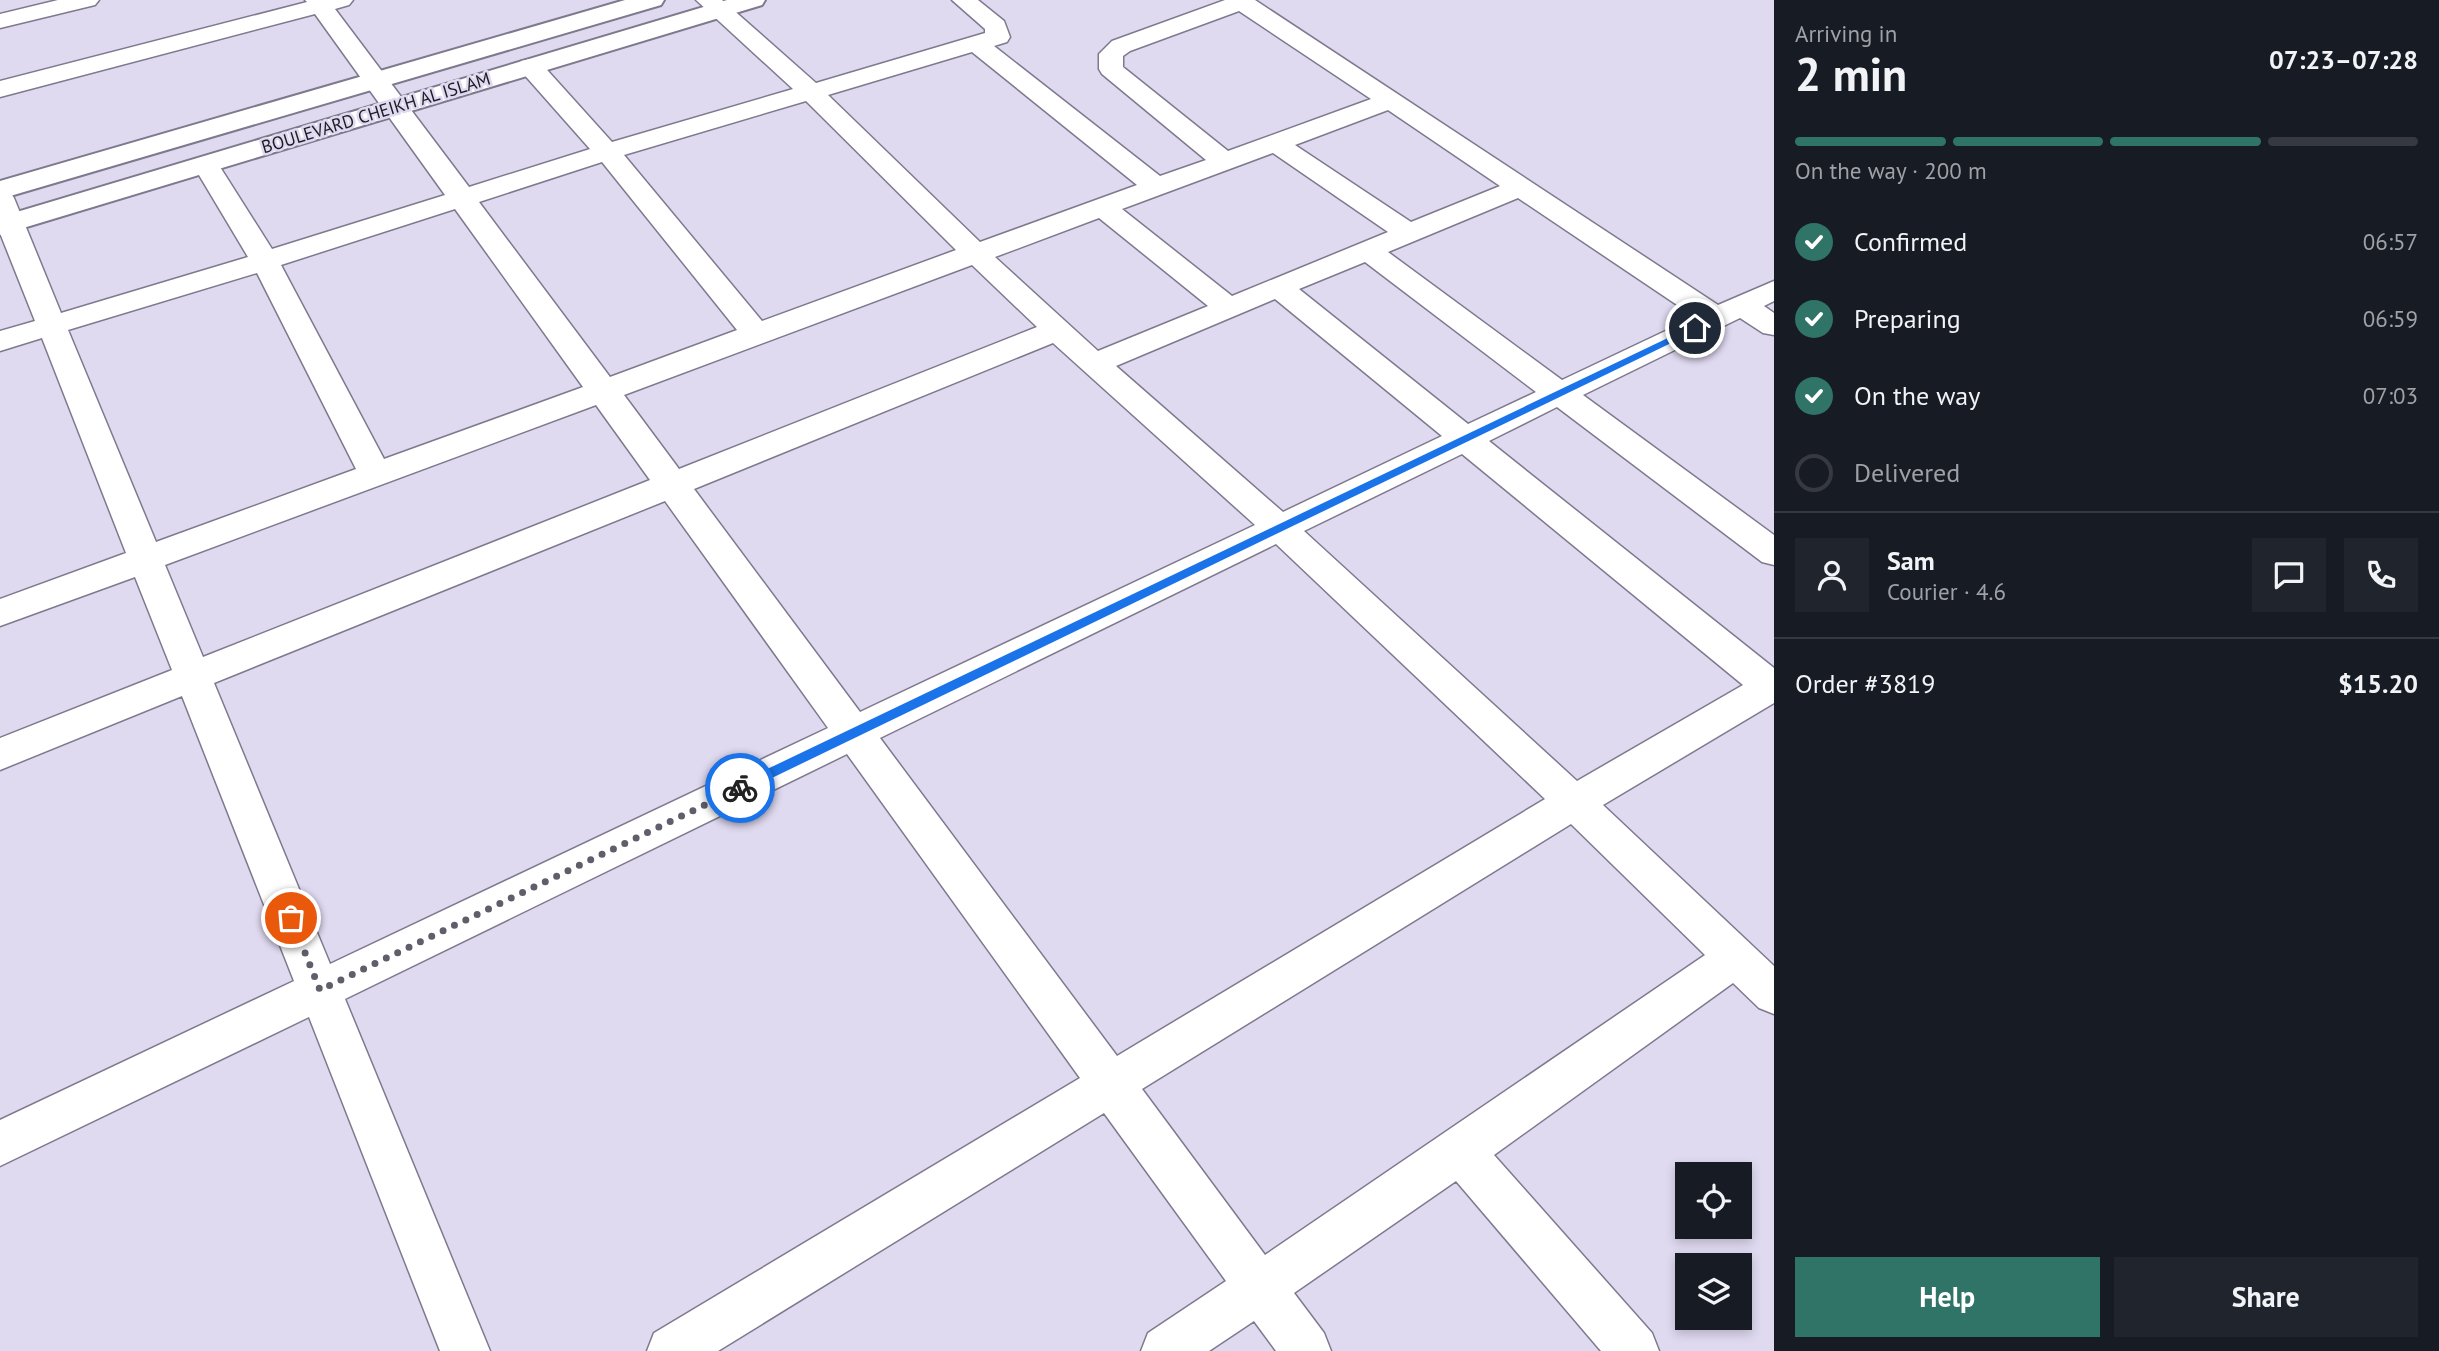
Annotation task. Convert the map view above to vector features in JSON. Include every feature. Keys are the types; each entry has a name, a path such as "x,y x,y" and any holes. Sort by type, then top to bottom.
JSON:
{"street":[{"path":"0,21 88,0"},
{"name":"BOULEVARD CHEIKH AL ISLAM","path":"3,209 386,92 652,0"},
{"name":"BOULEVARD CHEIKH AL ISLAM","path":"3,209 206,166 386,92 530,66 714,5 753,0"},
{"path":"0,341 265,261 607,152 996,38 999,31 996,26 964,0"},
{"path":"1225,162 1111,69 1110,61 1111,54 1121,46 1240,1 1520,187 1744,304 1774,326"},
{"path":"0,89 327,2 386,92 1306,1351"},
{"path":"714,5 810,91 976,254 1094,364 1280,528 1574,802 1774,994"},
{"path":"978,45 1157,187"},
{"path":"530,66 607,152 756,334"},
{"path":"0,612 1390,101"},
{"path":"1275,143 1408,233"},
{"path":"206,166 265,261 375,474"},
{"path":"1094,364 1520,187"},
{"path":"1102,207 1229,308"},
{"path":"3,209 465,1351"},
{"path":"1367,250 1774,553"},
{"path":"672,1351 1574,802 1773,687 1278,287"},
{"path":"0,1144 1744,304"},
{"path":"0,754 1059,330"},
{"path":"1166,1351 1460,1151 1736,957"},
{"path":"1460,1151 1634,1351"}],"way so far":[{"path":"291,918 320,990 740,788"}],"route":[{"path":"740,788 1695,328"}]}
